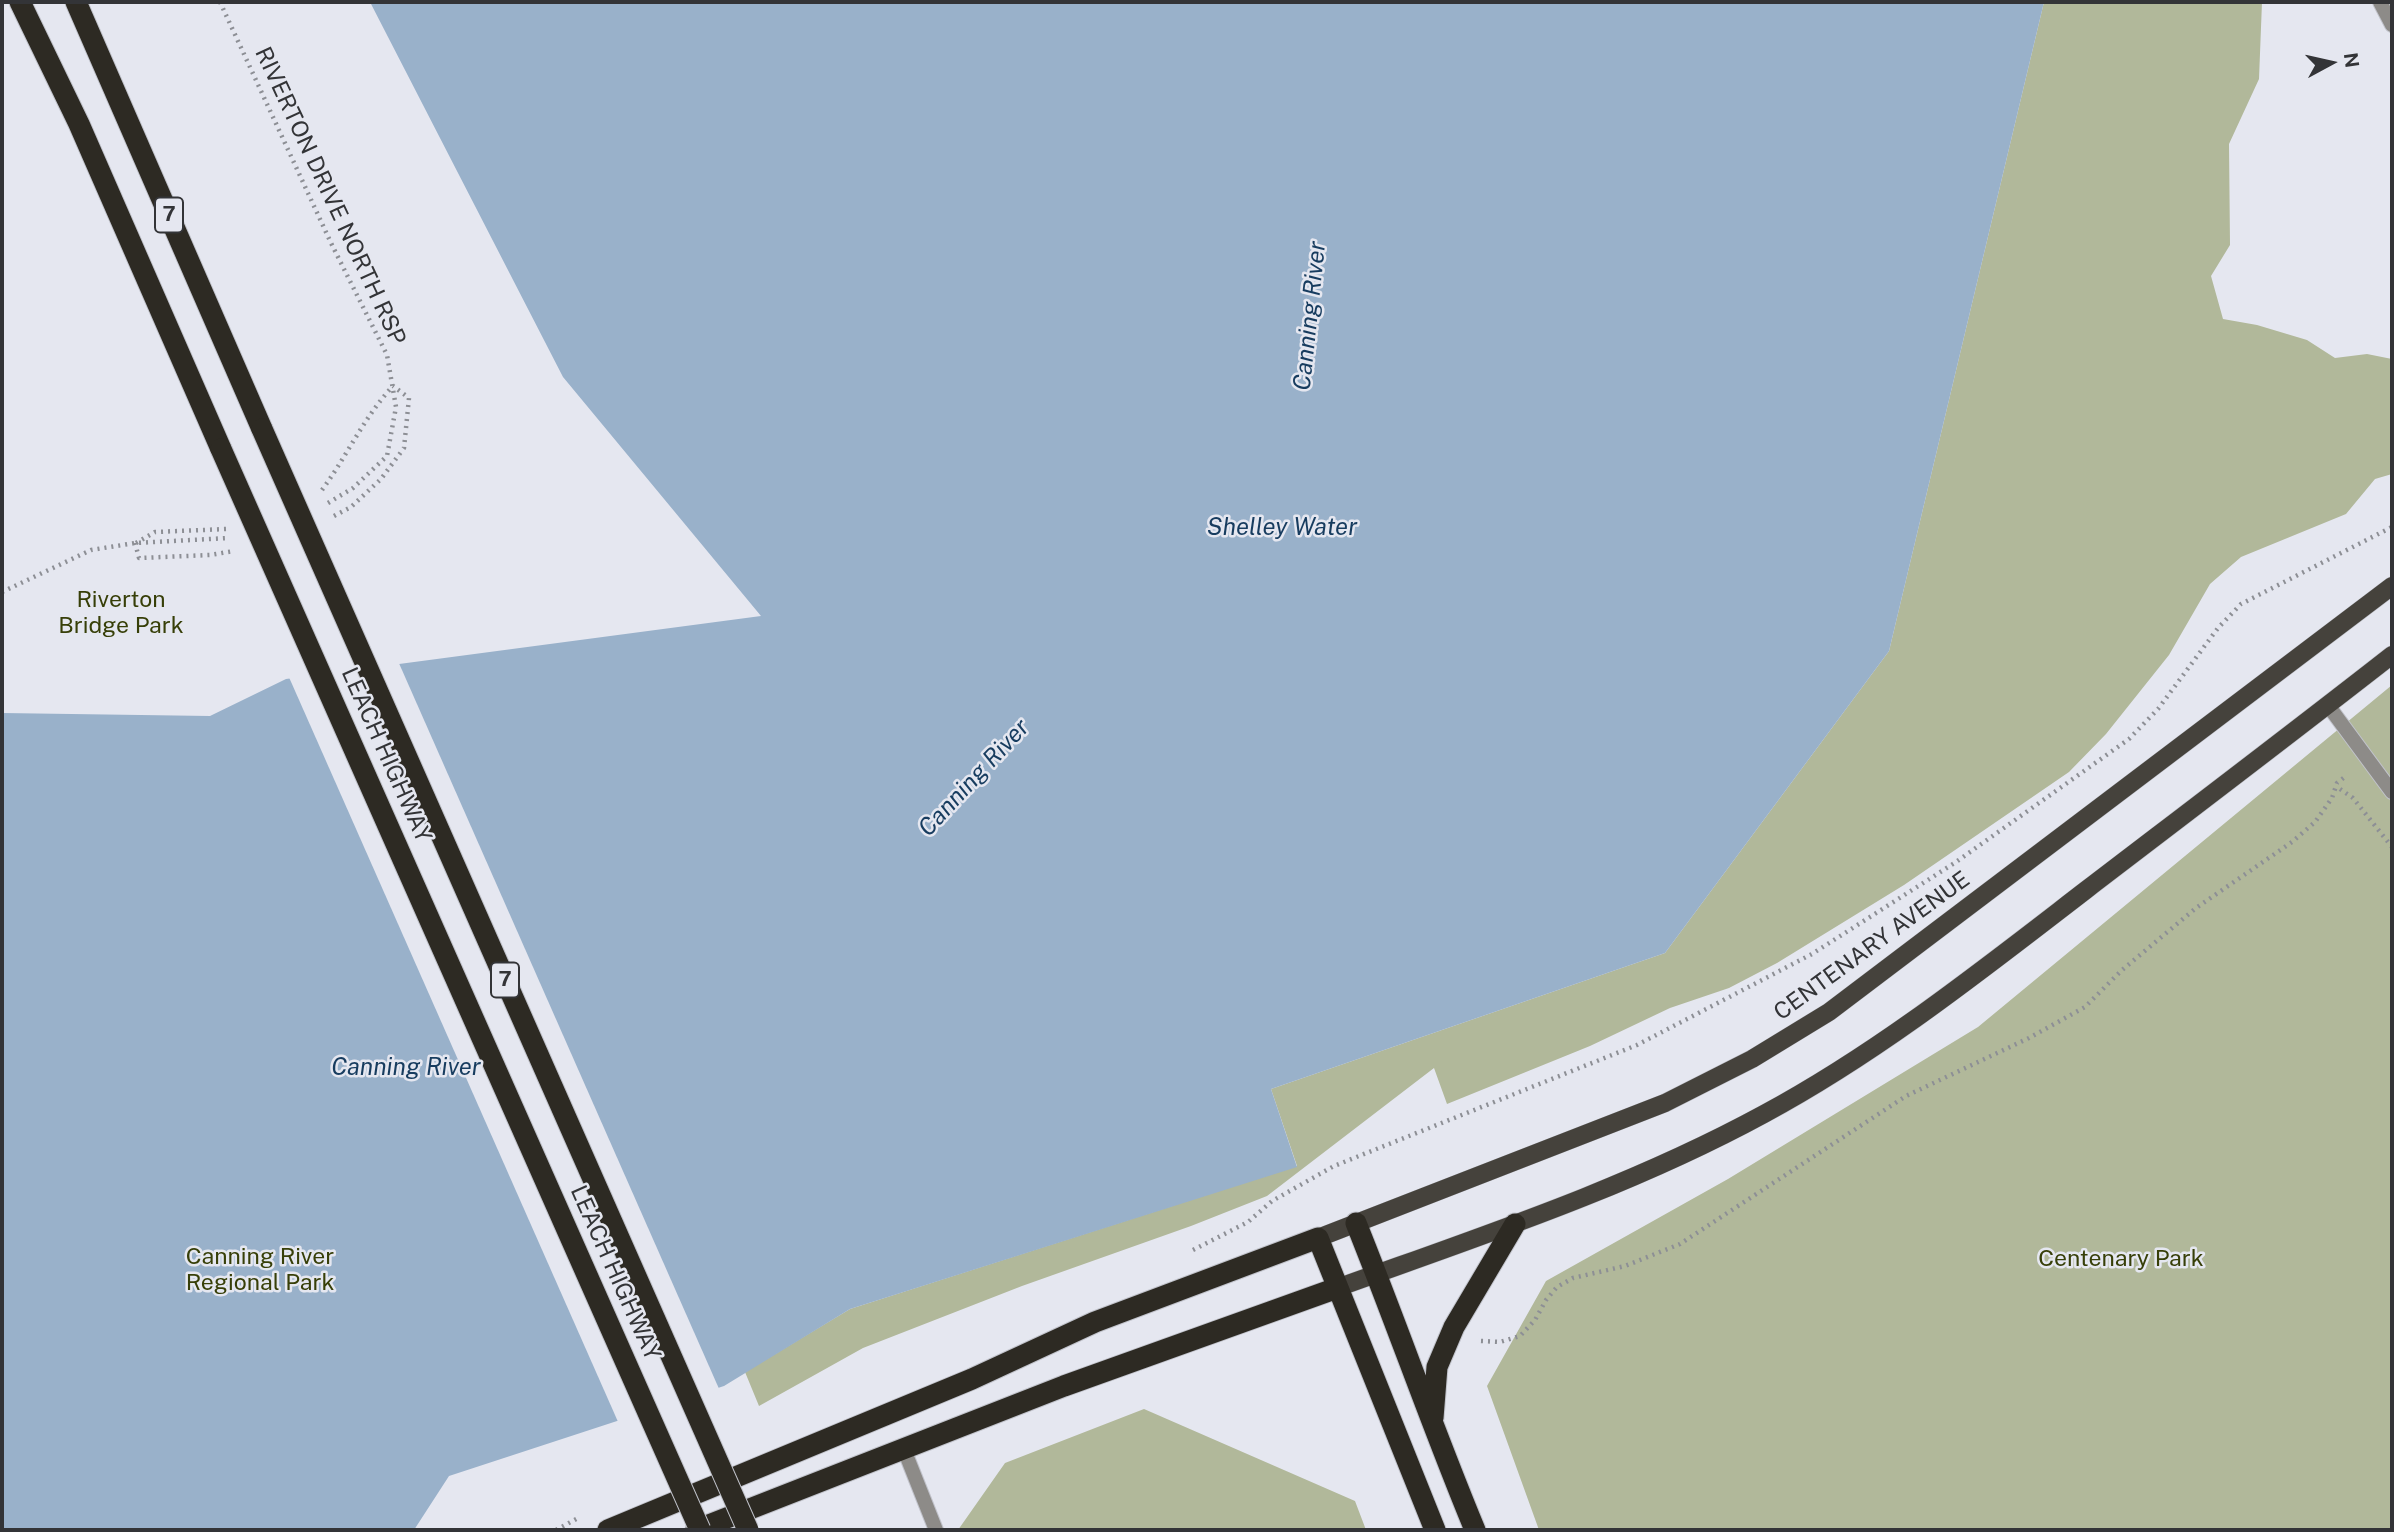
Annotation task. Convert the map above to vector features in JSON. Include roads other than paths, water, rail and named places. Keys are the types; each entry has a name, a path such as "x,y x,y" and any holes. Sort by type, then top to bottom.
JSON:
{"highway":[{"name":"LEACH HIGHWAY","path":"20,2 85,136 698,1530"},
{"name":"LEACH HIGHWAY","path":"76,2 261,429 748,1530"},
{"path":"1356,1223 1475,1530"},
{"path":"1433,1427 1437,1367 1458,1318 1515,1224"},
{"path":"608,1530 972,1380 1095,1322 1318,1238 1435,1530"},
{"path":"698,1530 903,1447 1064,1386 1337,1288"}],"main road":[{"name":"CENTENARY AVENUE","path":"1318,1238 1665,1103 1752,1059 1818,1018 2392,586"},
{"path":"1337,1288 1608,1188 1680,1157 1765,1114 1869,1050 1949,996 2392,654"}],"lane":[{"path":"2380,2 2392,25"},
{"path":"2327,704 2392,792"},
{"path":"903,1447 936,1530"}],"water":[{"name":"Shelley Water","path":"370,2 2044,2 1889,651 1665,953 1271,1089 1297,1167 850,1309 724,1386 449,1476 414,1530 2,1530 2,713 210,716 286,679 761,616 563,377"}],"water label":[{"name":"Canning River","path":"1310,316"},
{"name":"Canning River","path":"974,778"},
{"name":"Canning River","path":"406,1068"}],"park label":[{"name":"Riverton Bridge Park","path":"121,613"},
{"name":"Centenary Park","path":"2121,1259"},
{"name":"Canning River Regional Park","path":"260,1270"}]}
